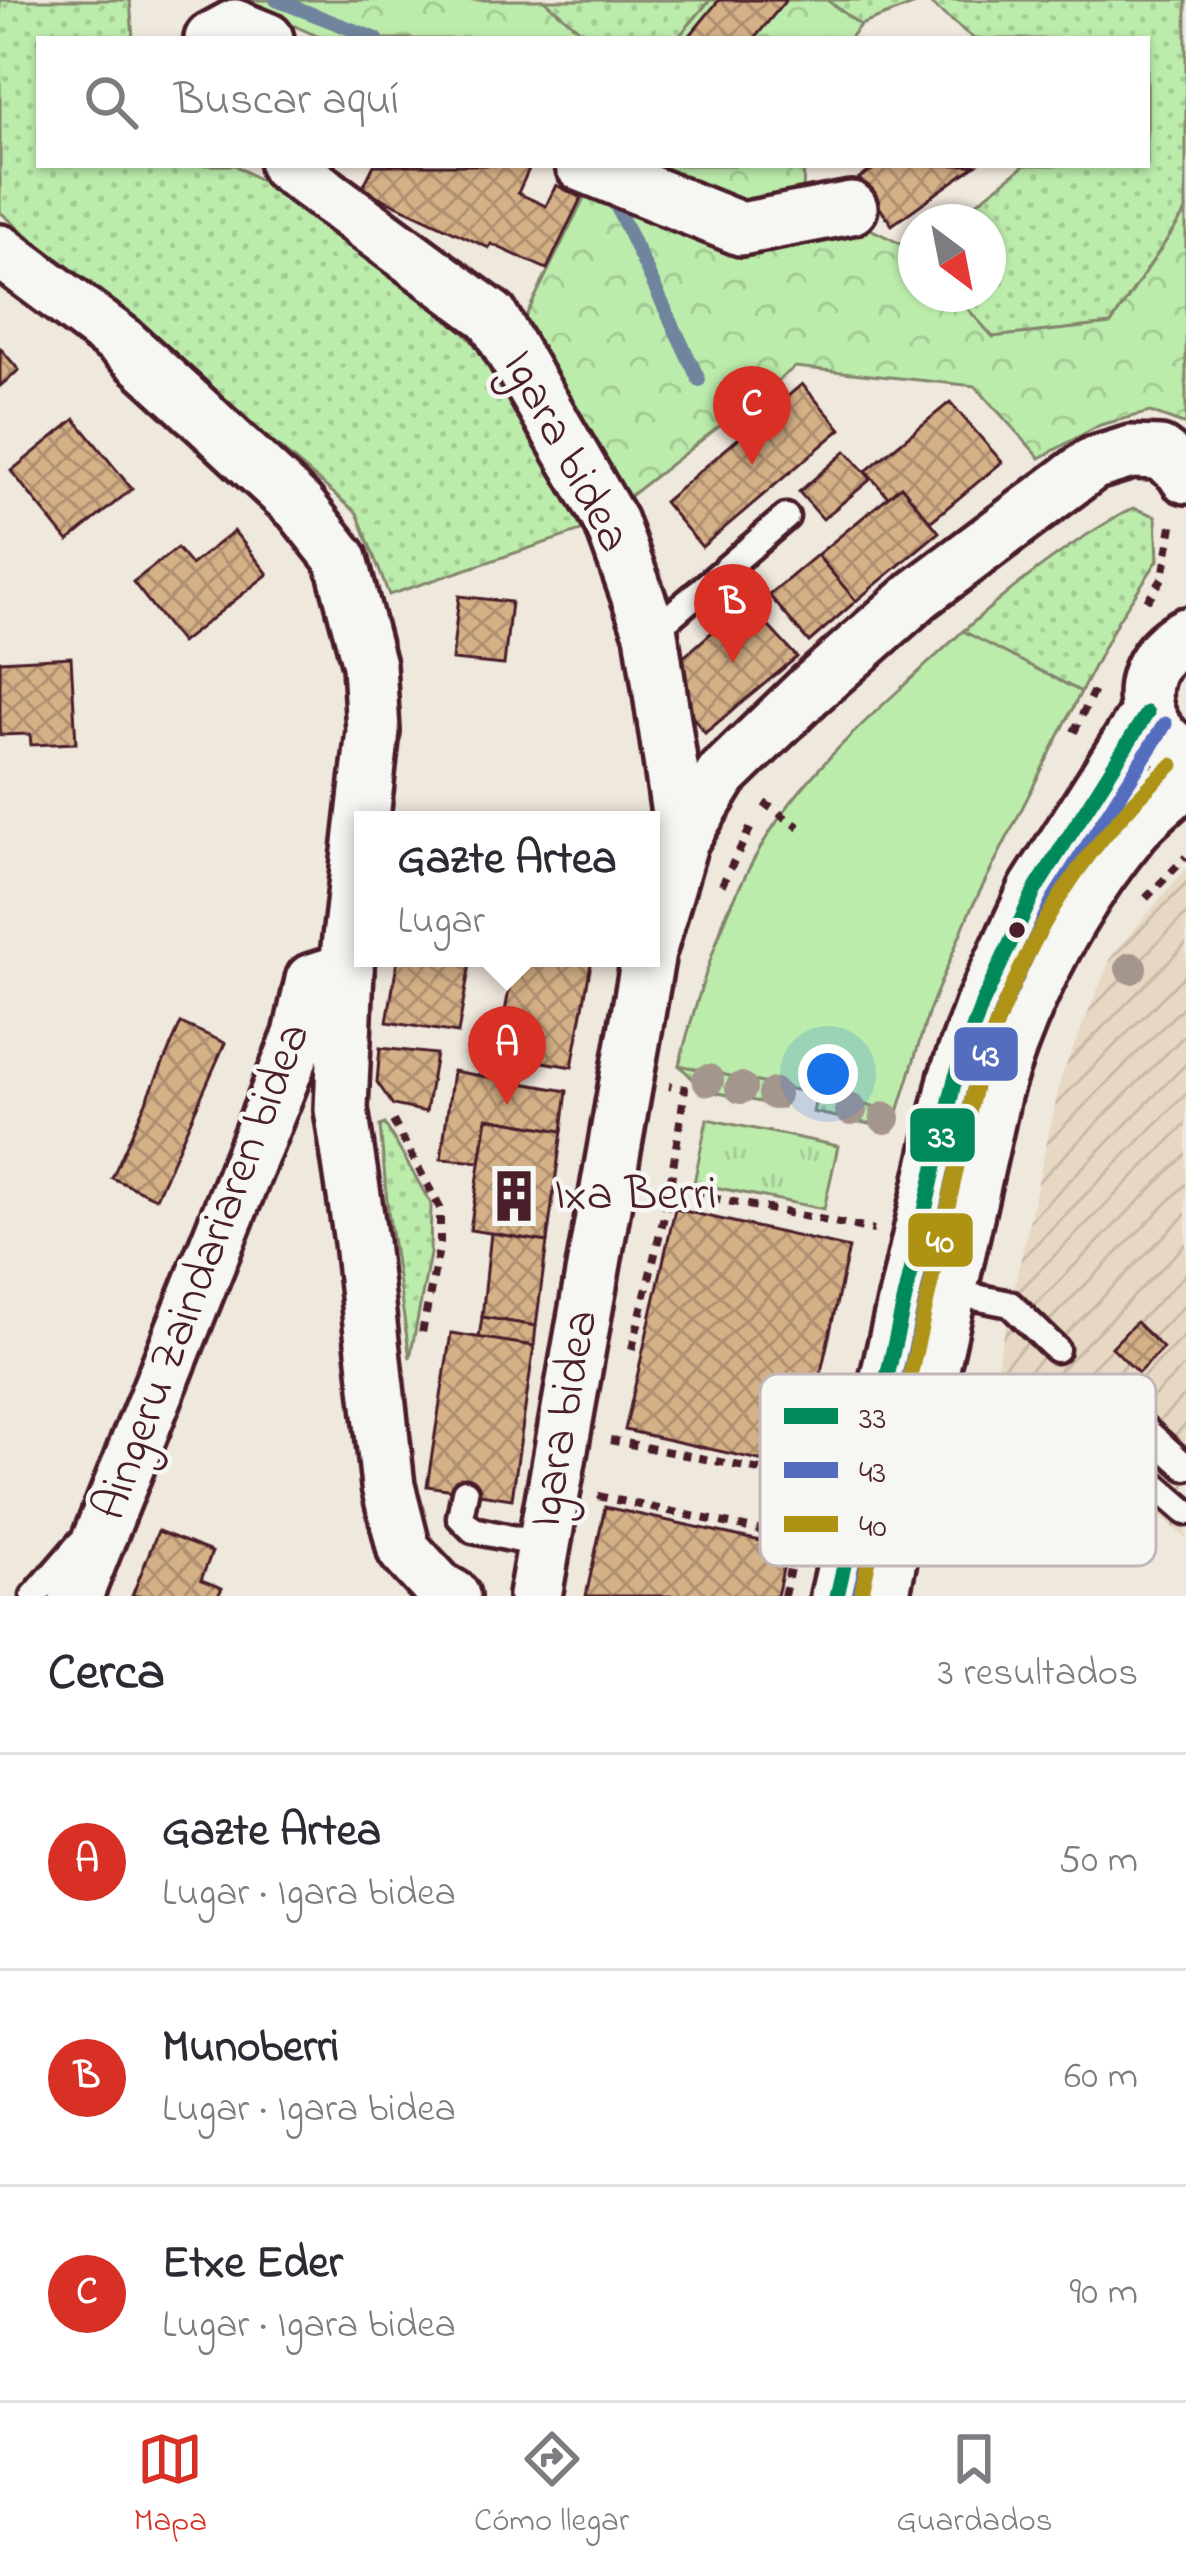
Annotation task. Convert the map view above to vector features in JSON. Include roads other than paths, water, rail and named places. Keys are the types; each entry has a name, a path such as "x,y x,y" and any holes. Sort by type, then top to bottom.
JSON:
{"street":[{"path":"217,36 235,26 260,36"},
{"name":"Igara bidea","path":"290,168 492,317 611,522 651,634 682,840"},
{"path":"589,168 741,229 850,208"},
{"name":"Aingeru Zaindariaren bidea","path":"0,251 120,341 188,401 300,507 341,559 369,665 373,731 364,811"},
{"name":"Igara bidea","path":"660,915 682,840 722,775 809,691 1006,525 1092,464 1131,452 1160,453 1181,469 1177,493"},
{"path":"1186,588 1148,673 1144,693 1156,731 1186,755"},
{"path":"888,1374 955,1079 982,1004 1035,890 1147,713"},
{"path":"932,1374 995,1091 1012,1035 1088,889 1136,827 1186,780"},
{"name":"Aingeru Zaindariaren bidea","path":"354,905 341,1109 388,1486 404,1550 439,1588 453,1596"},
{"name":"Igara bidea","path":"535,1596 646,967"},
{"name":"Aingeru Zaindariaren bidea","path":"76,1596 300,1035 312,980 347,969"},
{"path":"837,1596 844,1566"},
{"path":"882,1596 889,1566"}],"lane":[{"path":"651,634 786,518"},
{"path":"950,1292 1010,1304 1056,1349"},
{"path":"1156,1440 1186,1467"},
{"path":"1156,1486 1186,1512"},
{"path":"465,1492 460,1517 473,1530 544,1545"},
{"path":"34,1596 112,1507"}],"waterway":[{"path":"276,0 369,36"},
{"path":"611,195 699,380"}],"place":[{"name":"Etxe Eder","path":"752,465"},
{"name":"Munoberri","path":"733,663"},
{"name":"Gazte Artea","path":"507,1105"},
{"name":"Ixa Berri","path":"514,1196"}]}
